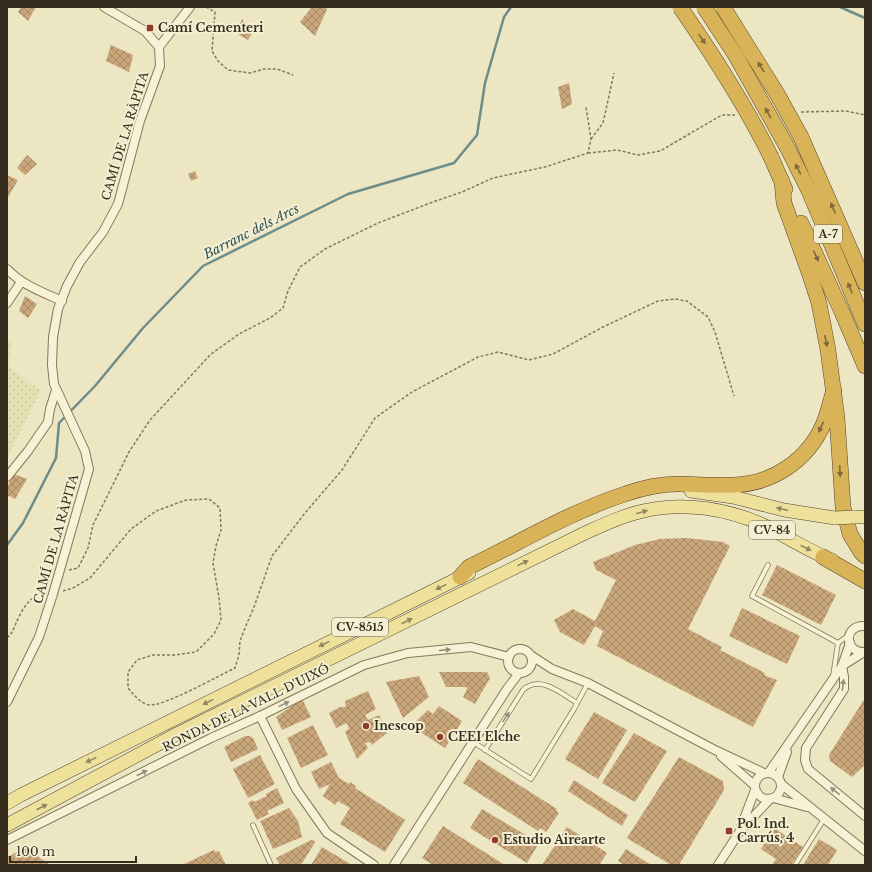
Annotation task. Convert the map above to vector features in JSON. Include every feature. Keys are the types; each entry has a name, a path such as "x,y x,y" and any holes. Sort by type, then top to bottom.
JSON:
{"highway":[{"name":"A-7","path":"680,7 715,58 771,157 865,366"},
{"name":"A-7","path":"704,7 736,56 787,147 809,191 865,324"},
{"path":"723,7 776,92 801,137 865,283"},
{"path":"782,181 784,204 819,303 834,390 843,507 850,534 860,552 865,556"},
{"path":"460,578 469,567 567,518 602,502 650,486 677,484 733,485 767,480 795,462 808,449 823,426 834,390"},
{"path":"823,557 865,581"}],"main road":[{"name":"CV-8515","path":"7,803 597,510 627,498 656,492 681,490 725,495"},
{"name":"CV-84","path":"725,495 784,510 835,518 860,517"},
{"name":"CV-8515","path":"7,825 177,734 615,520 648,510 674,507 719,511"},
{"name":"CV-84","path":"719,511 761,524 823,557 865,573"}],"street":[{"path":"104,7 145,31 159,47 190,7"},
{"name":"CAMÍ DE LA RÀPITA","path":"7,702 39,637 56,585 89,469 85,451 56,390 52,365 53,337 58,309 67,286 80,262 103,232 118,204 140,121 160,66 159,47"},
{"path":"7,269 21,282 62,301"},
{"path":"7,303 21,282"},
{"path":"7,477 28,452 48,422 56,390"},
{"path":"740,831 758,776 767,772 791,742 842,666 850,643 849,635 854,628 865,626"},
{"path":"850,643 855,650 864,652"},
{"name":"RONDA DE LA VALL D'UIXÓ","path":"7,840 211,738 260,716 364,665 408,653 471,647 509,657"},
{"path":"552,670 530,669 523,673 515,671 508,662 509,657 512,652 519,648 527,650 532,656 552,670 588,683 713,749 767,772 780,781 809,808 824,818 865,851"},
{"path":"842,666 864,652"},
{"path":"530,669 532,665 532,656"},
{"path":"842,666 844,689 806,748 805,760 808,769 865,816"},
{"path":"394,865 507,689 515,671"},
{"path":"260,716 296,789 327,833 374,865"},
{"path":"718,865 740,831 779,792 780,781 791,742"},
{"path":"713,749 755,788 760,797 809,808"}],"lane":[{"path":"768,566 752,596 838,643"},
{"path":"832,680 838,643 849,635"},
{"path":"473,742 531,779 588,683"},
{"path":"485,750 523,690 528,686 539,684 547,685 577,703"},
{"path":"795,865 824,818"},
{"path":"253,825 271,865"}],"path":[{"path":"206,7 214,12 212,51 218,61 228,70 250,73 264,69 277,70 293,75"},
{"path":"591,139 603,123 614,73"},
{"path":"586,107 591,139 588,153"},
{"path":"800,112 846,111 865,115"},
{"path":"59,571 78,568 88,548 93,525 129,452 150,420 211,354 240,334 270,318 283,308 288,291 300,267 325,249 378,223 462,192 493,178 545,167 588,153 617,150 638,155 660,151 722,115 738,115"},
{"path":"53,594 73,588 90,578 131,529 156,511 186,500 209,500 220,508 221,530 213,563 221,620 214,634 196,652 175,655 153,655 137,660 128,672 128,688 140,701 151,705 167,701 235,668 242,634 272,556 305,512 342,470 375,418 412,392 478,357 498,352 530,360 553,354 603,327 658,301 675,299 687,301 708,317 715,332 734,396"},
{"path":"7,638 14,631 18,617 25,605 35,595 48,587 56,585"}],"green space":[{"path":"7,339 11,342 9,367 41,391 8,456"}],"building":[{"path":"21,7 36,7 28,21 18,12"},
{"path":"312,7 324,7 327,9 315,36 300,22"},
{"path":"242,19 254,30 248,40 236,33"},
{"path":"111,45 133,55 129,72 106,61"},
{"path":"569,83 572,104 562,109 558,87"},
{"path":"27,155 37,164 25,175 17,168"},
{"path":"195,171 198,178 191,181 188,174"},
{"path":"7,175 18,180 7,199"},
{"path":"25,296 37,304 28,318 19,311"},
{"path":"14,474 27,479 15,499 7,495 7,487"},
{"path":"687,538 723,542 730,546 688,629 722,647 720,650 765,673 764,675 777,680 753,727 597,646 603,631 595,626 584,645 560,632 554,620 573,609 595,621 616,580 596,570 593,562 635,545 660,539"},
{"path":"777,565 836,595 821,625 762,595"},
{"path":"742,608 800,636 787,664 729,636"},
{"name":"CEEI Elche","path":"439,672 487,672 490,678 475,704 463,697 467,689 466,687 446,687"},
{"path":"419,676 429,697 403,718 386,682"},
{"name":"Inescop","path":"368,691 376,709 365,715 368,720 379,715 387,733 372,745 370,742 365,743 368,748 357,759 345,732 349,729 347,723 336,728 329,713 340,707 346,707 345,701"},
{"path":"865,698 865,765 852,777 830,761 829,755"},
{"path":"302,699 311,717 282,730 276,717"},
{"name":"CEEI Elche","path":"439,706 462,721 445,748 411,726 428,710 433,714"},
{"path":"594,712 627,730 598,779 565,759"},
{"path":"313,725 328,755 301,768 287,738"},
{"path":"634,733 667,751 635,802 602,783"},
{"path":"245,736 253,738 258,749 231,762 224,747"},
{"path":"260,755 275,784 248,798 233,769"},
{"path":"679,757 723,781 724,790 679,865 671,865 627,838"},
{"path":"478,759 557,809 556,811 559,813 546,832 540,828 538,831 463,783"},
{"path":"331,762 339,778 349,784 350,782 356,786 355,788 405,820 385,852 340,824 350,808 338,801 335,805 323,796 330,784 319,789 311,772"},
{"path":"574,780 628,815 622,826 568,791"},
{"path":"277,788 284,803 267,811 269,814 257,820 248,803 267,796 266,794"},
{"path":"289,808 298,821 302,837 273,849 260,821"},
{"path":"482,809 539,843 527,863 470,828"},
{"path":"443,826 505,865 433,865 422,858"},
{"path":"567,827 607,853 600,864 601,865 542,865"},
{"path":"774,828 803,847 791,865 772,865 776,859 761,849"},
{"path":"819,839 837,850 828,865 803,865"},
{"path":"311,840 315,841 314,844 301,865 280,865 276,858"},
{"path":"322,847 352,865 311,865"},
{"path":"26,848 50,865 7,865 7,857"},
{"path":"626,849 651,865 624,865 618,861"},
{"path":"214,850 215,852 219,851 226,865 182,865"}],"waterway":[{"name":"Barranc dels Arcs","path":"7,545 23,523 56,458 59,423 95,386 143,328 203,266 348,194 454,163 477,135 485,83 504,17 511,7"},
{"name":"Barranc dels Arcs","path":"840,7 865,18"}],"place":[{"name":"Camí Cementeri","path":"150,28"},
{"name":"Inescop","path":"366,726"},
{"name":"CEEI Elche","path":"440,737"},
{"name":"Pol. Ind. Carrús, 4","path":"729,831"},
{"name":"Estudio Airearte","path":"495,840"}]}
